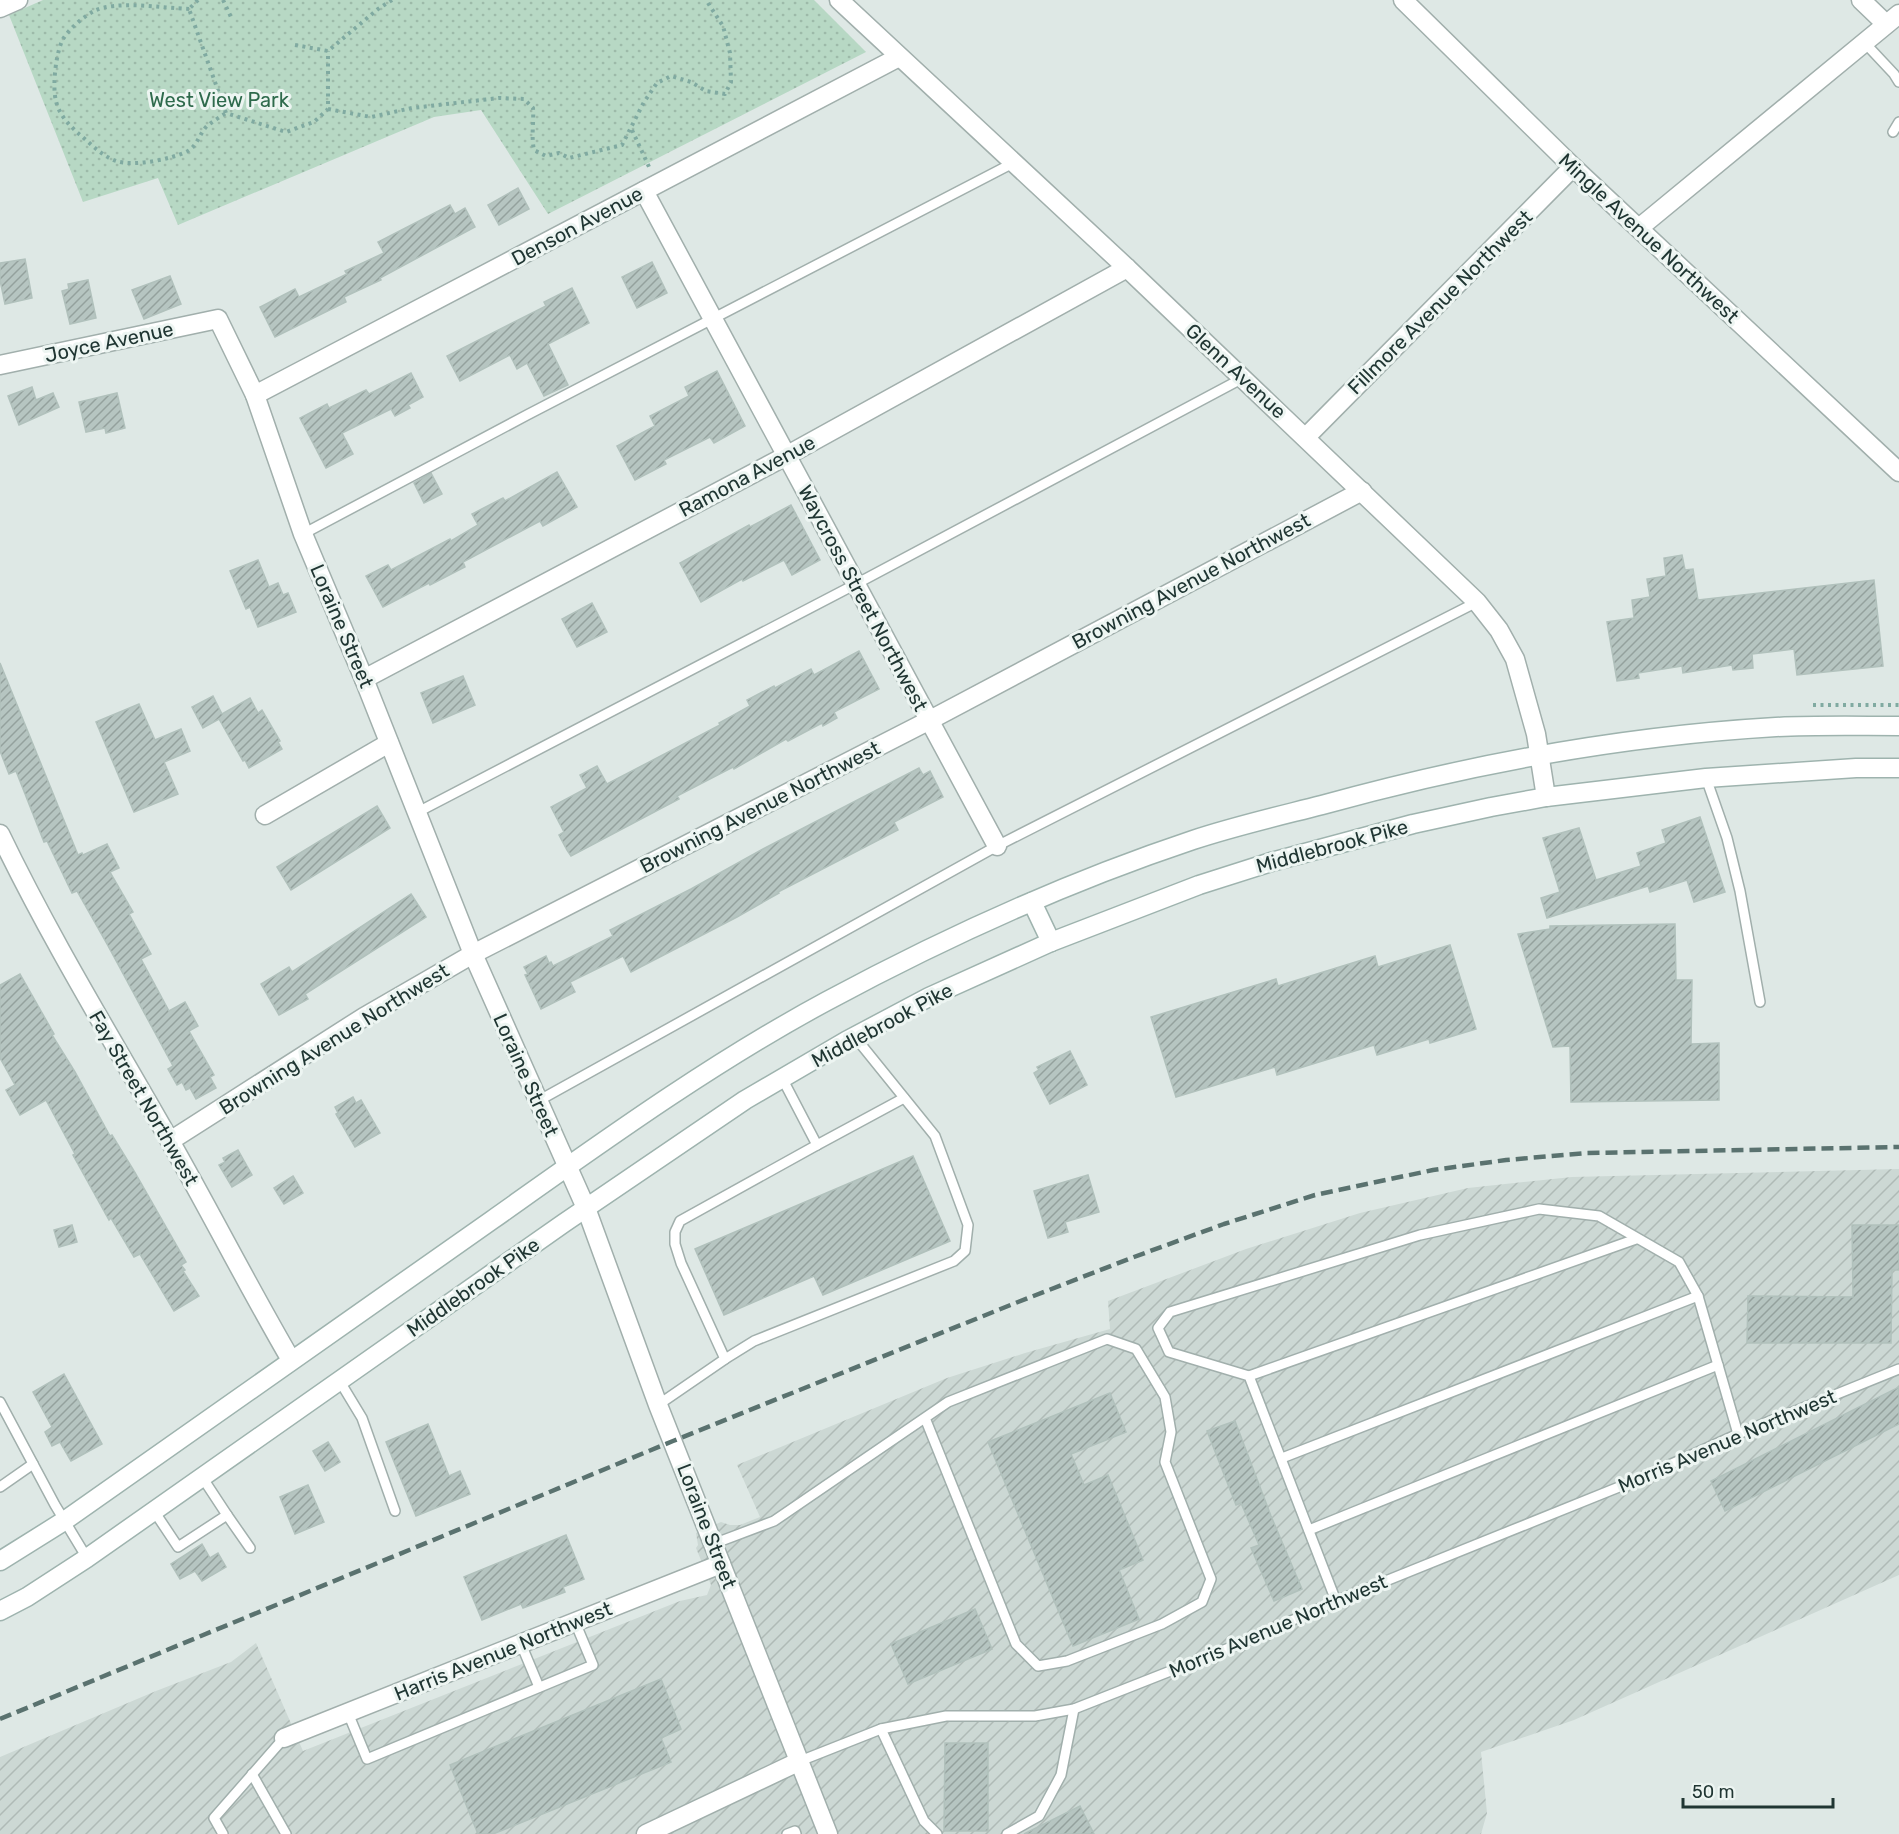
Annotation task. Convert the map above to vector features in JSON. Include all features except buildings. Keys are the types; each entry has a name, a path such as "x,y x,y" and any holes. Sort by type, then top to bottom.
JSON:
{"street":[{"path":"0,8 18,0"},
{"name":"Glenn Avenue","path":"839,0 1127,267 1477,602 1499,630 1515,659 1536,734 1546,797"},
{"name":"Mingle Avenue Northwest","path":"1403,0 1573,167 1899,472"},
{"path":"1639,228 1892,19 1862,0"},
{"name":"Denson Avenue","path":"255,395 899,57"},
{"name":"Fillmore Avenue Northwest","path":"1306,437 1573,167"},
{"name":"Waycross Street Northwest","path":"650,187 712,319 997,846"},
{"name":"Ramona Avenue","path":"364,679 786,456 1127,267"},
{"name":"Loraine Street","path":"218,320 255,395 303,534 364,679 473,954 585,1208 658,1405 828,1834"},
{"name":"Joyce Avenue","path":"0,365 218,320"},
{"name":"Browning Avenue Northwest","path":"170,1141 364,1017 473,954 930,720 1362,491"},
{"path":"0,1561 64,1521 567,1167 721,1063 826,1002 928,950 1032,902 1196,839 1404,782 1539,754 1670,736 1777,727 1899,726"},
{"path":"265,815 389,743"},
{"name":"Middlebrook Pike","path":"0,1611 87,1558 585,1208 745,1100 929,997 1051,942 1199,885 1271,862 1413,824 1491,807 1546,797 1706,778 1856,768 1899,768"},
{"name":"Fay Street Northwest","path":"0,834 28,892 170,1141 291,1360"},
{"path":"1032,902 1051,942"},
{"name":"Harris Avenue Northwest","path":"284,1738 721,1564"},
{"name":"Morris Avenue Northwest","path":"646,1834 800,1761"}],"lane":[{"path":"1864,42 1899,82"},
{"path":"1893,132 1899,122"},
{"path":"303,534 1015,162"},
{"path":"416,813 856,584 1243,378"},
{"path":"538,1101 997,846 1477,602"},
{"path":"1706,778 1727,838 1740,891 1760,1002"},
{"path":"658,1405 754,1341 954,1261 965,1251 968,1225 935,1136 855,1037"},
{"path":"782,1078 817,1145"},
{"path":"724,1359 681,1263 675,1244 675,1232 680,1221 904,1098"},
{"path":"1636,1239 1249,1376 1169,1352 1158,1328 1170,1312 1420,1235 1539,1209 1599,1216 1679,1262 1698,1296 1738,1434"},
{"path":"1282,1458 1698,1296"},
{"path":"713,1544 774,1521 948,1402 1107,1339 1136,1349 1165,1396 1171,1432 1165,1462 1210,1579 1202,1602 1162,1624 1088,1653 1067,1661 1038,1666 1016,1644 926,1418"},
{"path":"1309,1530 1718,1365"},
{"name":"Morris Avenue Northwest","path":"800,1761 881,1728 946,1716 1035,1716 1074,1709 1234,1646 1336,1601 1629,1483 1738,1434 1899,1369"},
{"path":"1249,1376 1336,1601"},
{"path":"339,1380 362,1418 396,1511"},
{"path":"0,1402 64,1521 87,1558"},
{"path":"0,1487 33,1464"},
{"path":"202,1477 250,1548"},
{"path":"154,1511 178,1547 227,1515"},
{"path":"348,1713 367,1759 593,1665 575,1622"},
{"path":"521,1644 539,1687"},
{"path":"1007,1834 1039,1816 1045,1806 1061,1775 1074,1709"},
{"path":"881,1728 924,1821 937,1834"},
{"path":"223,1834 214,1818 284,1738"},
{"path":"252,1774 286,1834"},
{"path":"787,1834 795,1831 796,1834"}],"path":[{"path":"198,0 189,9 116,6 94,11 85,17 63,39 58,58 56,102 72,128 100,153 117,161 143,162 169,158 189,150 198,141 206,127 226,113"},
{"path":"223,0 231,17"},
{"path":"226,113 286,132 314,122 328,109 328,51 392,0"},
{"path":"328,109 371,117 423,106 499,98 524,99 533,108 531,138 534,150 546,156 559,153 569,158 622,145 644,102 657,83 671,76 690,82 705,91 725,94 731,82 730,52 723,26 706,0"},
{"path":"189,9 226,113"},
{"path":"295,45 328,51"},
{"path":"631,129 650,187"}],"shaded area":[{"path":"1899,1169 1899,1575 1574,1720 1481,1752 1487,1813 1481,1834 0,1834 0,1757 231,1662 256,1643 303,1751 680,1601 707,1595 711,1585 696,1548 698,1545 696,1533 721,1522 740,1525 760,1517 737,1465 947,1378 1110,1329 1108,1301 1246,1249 1360,1213 1468,1188 1572,1177"}],"green space":[{"name":"West View Park","path":"43,0 814,0 866,52 548,214 481,110 434,117 178,225 158,178 83,202 9,15"}],"railway":[{"path":"0,1719 673,1441 1018,1302 1224,1224 1315,1195 1433,1170 1506,1160 1587,1153 1899,1147"}]}
